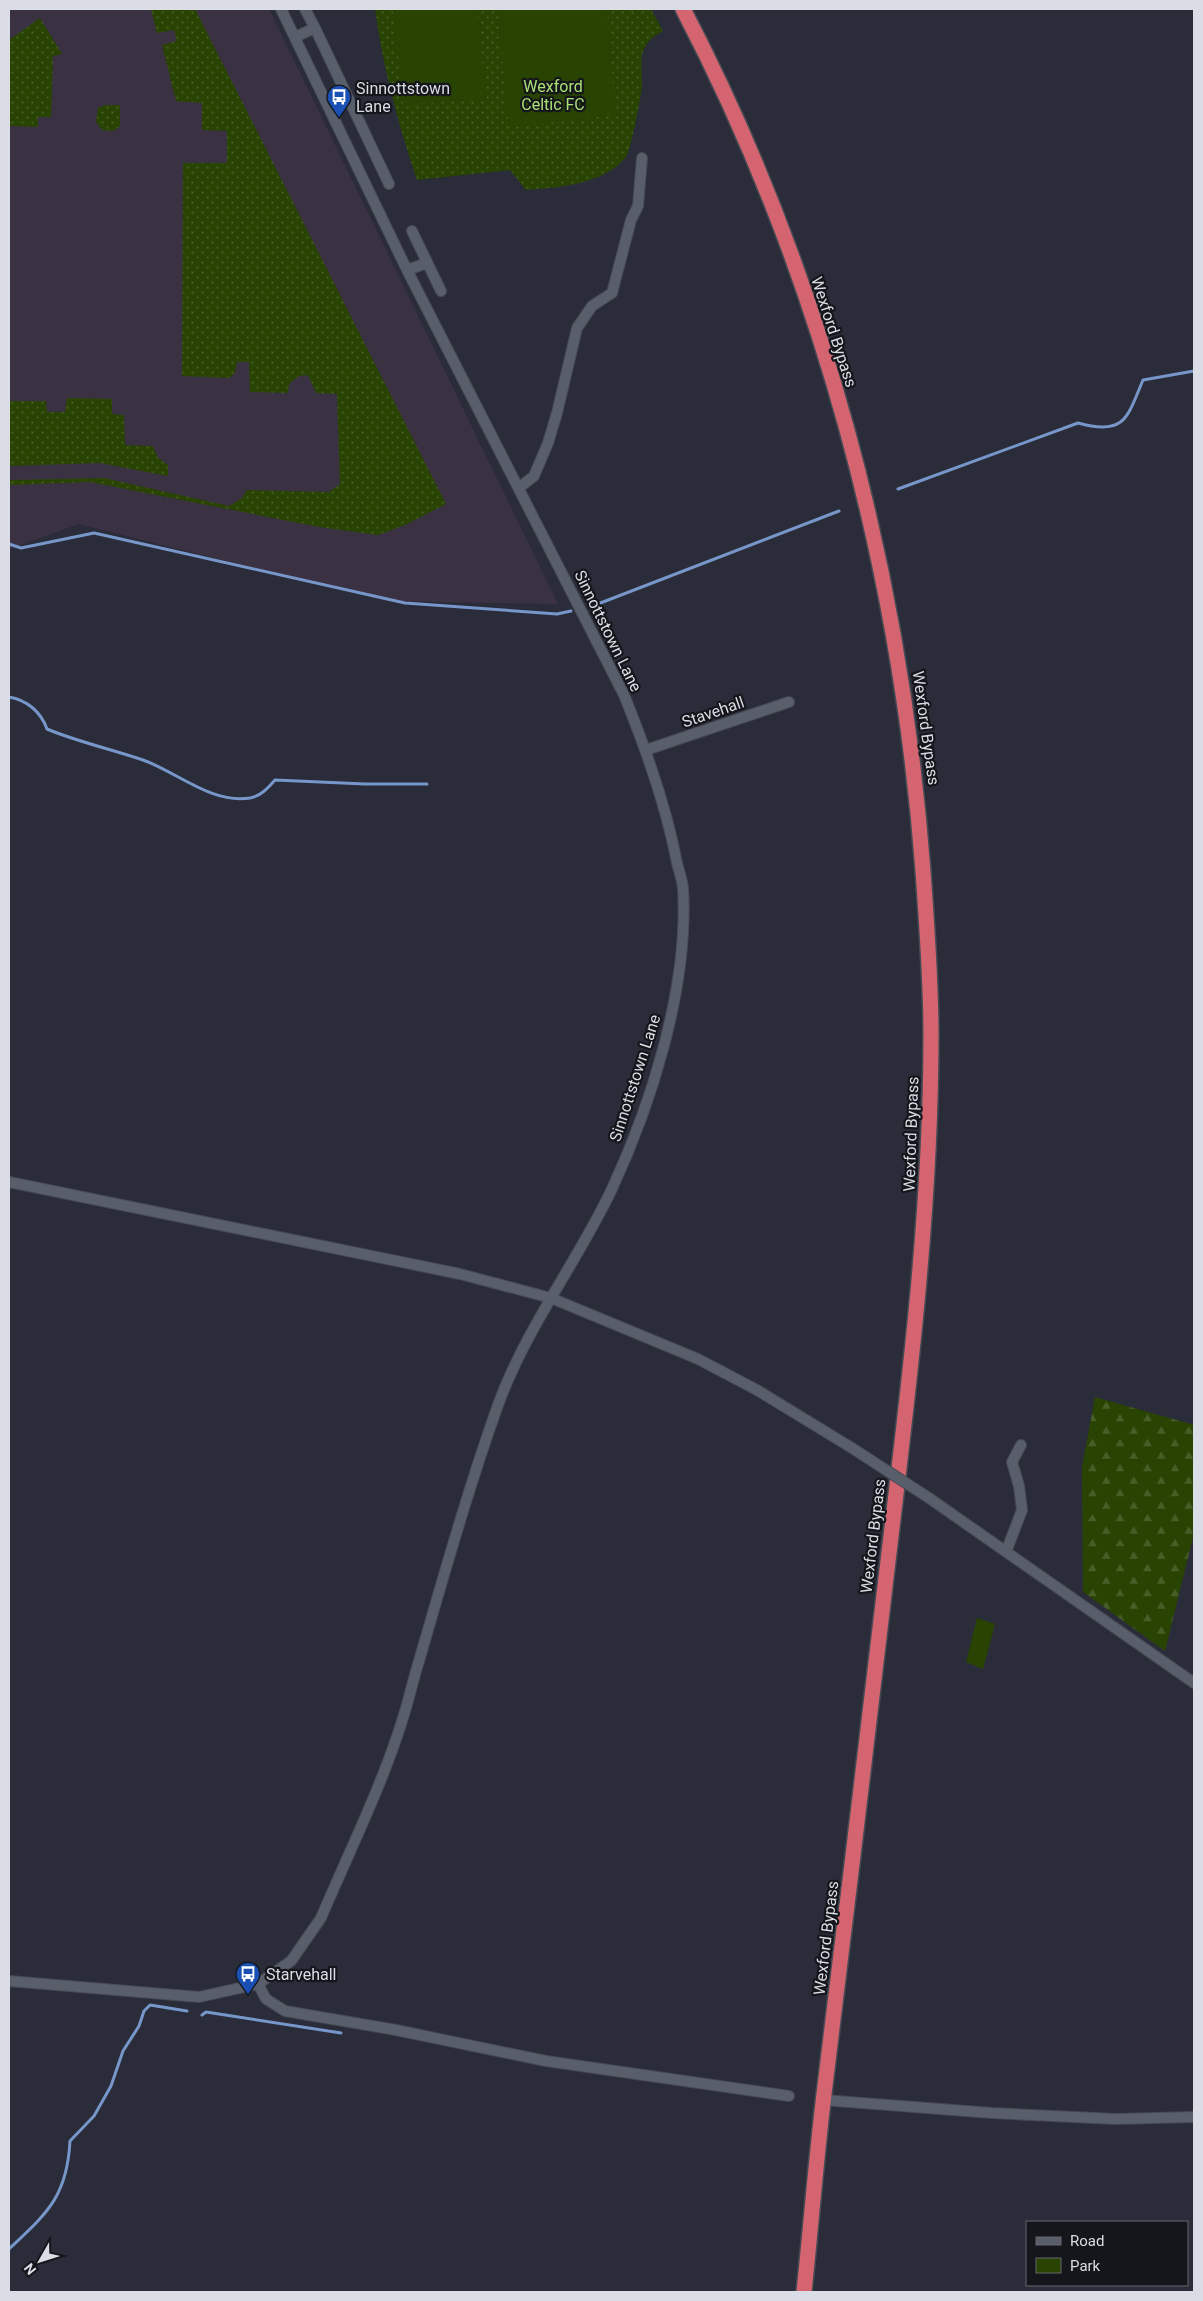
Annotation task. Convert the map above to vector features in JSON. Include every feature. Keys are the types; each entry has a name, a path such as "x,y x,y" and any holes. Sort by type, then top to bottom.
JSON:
{"highway":[{"name":"Wexford Bypass","path":"683,9 738,124 776,214 821,348 872,528 901,675 914,759 929,944 931,1033 928,1171 914,1344 823,2100 804,2292"}],"street":[{"name":"Sinnottstown Lane","path":"258,1984 291,1961 321,1918 403,1718 454,1543 499,1402 531,1330 611,1190 645,1106 668,1033 683,921 683,884 670,827 646,750 624,694 408,270 282,9"},
{"path":"305,9 389,184"},
{"path":"295,37 315,28"},
{"path":"520,487 534,476 548,443 557,413 576,328 592,306 612,293 631,220 638,206 642,158"},
{"path":"412,231 441,291"},
{"path":"408,270 426,263"},
{"name":"Stavehall","path":"646,750 789,702"},
{"path":"9,1182 460,1274 551,1298 698,1359 757,1390 929,1498 1194,1683"},
{"path":"1006,1552 1022,1510 1019,1486 1012,1462 1022,1445"},
{"path":"9,1981 199,1997 258,1984 266,1999 285,2011 396,2030 546,2060 789,2096"},
{"path":"823,2100 1116,2120 1194,2117"}],"shaded area":[{"path":"9,9 269,9 558,604 386,601 79,524 9,549"}],"green space":[{"path":"151,9 195,9 446,504 405,525 378,535 319,527 90,482 9,485 9,480 104,478 229,506 242,498 247,490 329,492 340,484 337,394 316,393 308,375 299,376 289,384 288,393 250,392 249,362 237,362 235,373 229,378 182,376 183,163 227,163 227,131 202,130 202,103 176,101 162,45 177,41 174,30 157,33"},
{"name":"Wexford Celtic FC","path":"375,9 651,9 663,31 648,42 642,54 642,86 633,134 626,157 617,166 593,179 552,188 526,190 510,170 417,180 392,95 382,53"},
{"path":"393,9 477,9 486,98 403,105"},
{"path":"498,9 607,9 615,115 511,127 507,114"},
{"path":"40,18 62,54 53,56 51,117 38,117 38,127 9,126 9,40"},
{"path":"106,105 120,105 120,126 114,131 102,130 96,122 98,108"},
{"path":"67,398 112,399 112,414 124,415 125,445 153,446 158,458 168,465 168,476 100,463 9,466 9,401 46,401 47,412 65,412"},
{"path":"1095,1397 1194,1425 1194,1533 1165,1651 1083,1592 1082,1467"},
{"path":"977,1618 995,1624 983,1669 966,1662"}],"waterway":[{"path":"898,489 1078,423 1106,427 1115,425 1128,414 1143,380 1194,371"},
{"path":"590,607 839,511"},
{"path":"9,544 21,548 94,533 405,603 557,614 571,611"},
{"path":"9,697 22,701 37,712 47,729 143,760 208,792 236,799 254,797 264,791 275,780 365,784 427,784"},
{"path":"9,2249 34,2225 53,2202 65,2176 70,2141 94,2116 111,2086 123,2051 139,2026 144,2011 150,2005 187,2011"},
{"path":"202,2015 206,2012 341,2033"}],"place":[{"name":"Sinnottstown Lane","path":"339,118"},
{"name":"Starvehall","path":"248,1995"}]}
